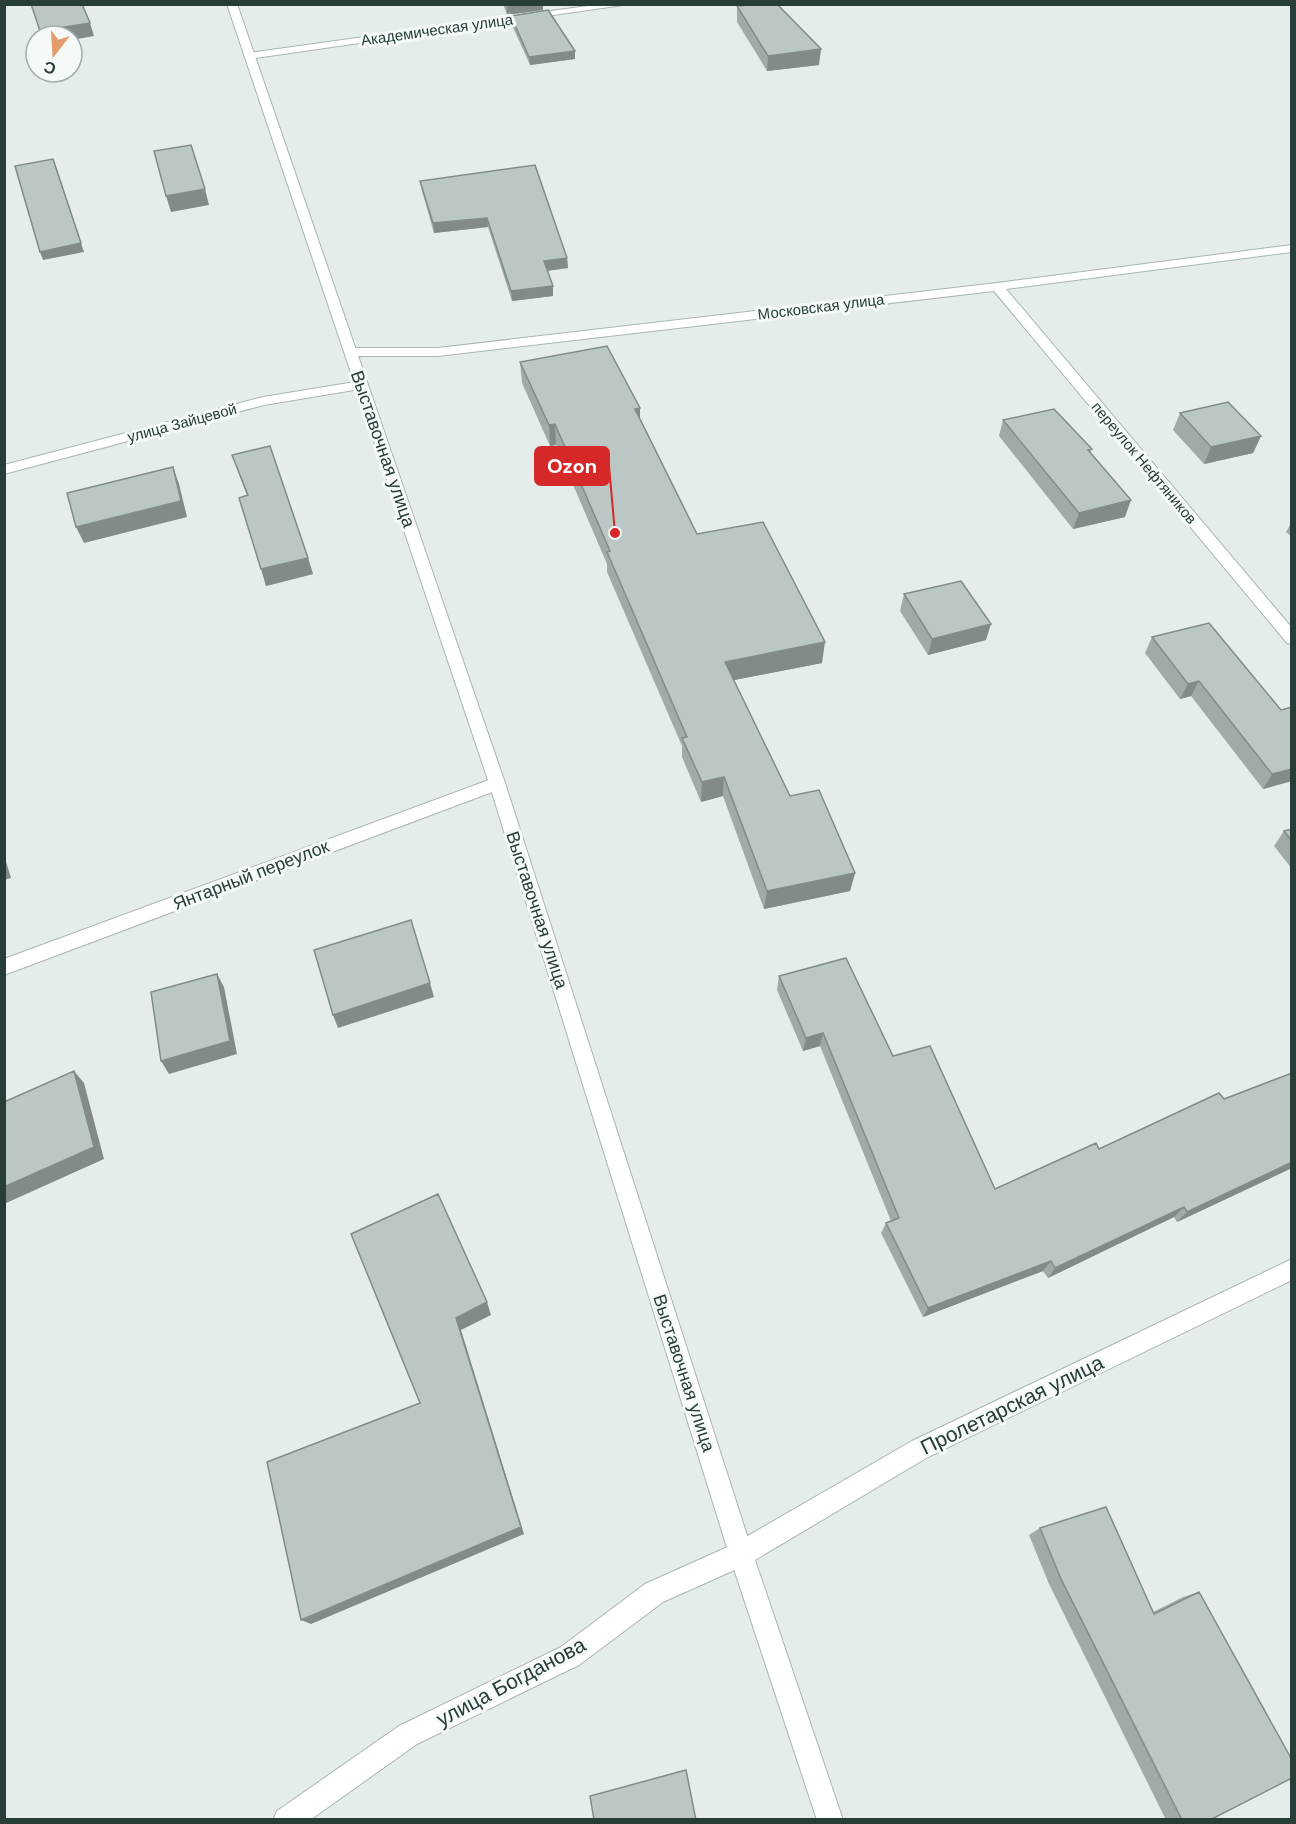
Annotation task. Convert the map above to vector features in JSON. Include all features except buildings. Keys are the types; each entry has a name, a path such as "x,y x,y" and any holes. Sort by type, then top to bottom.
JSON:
{"street":[{"name":"Выставочная улица","path":"232,4 497,783 741,1554 830,1820"},
{"name":"Академическая улица","path":"249,56 626,4"},
{"name":"Московская улица","path":"350,352 438,351 997,287 1292,248"},
{"name":"переулок Нефтяников","path":"997,287 1292,639"},
{"name":"улица Зайцевой","path":"4,470 263,401 362,385"},
{"name":"Янтарный переулок","path":"4,967 497,783"},
{"name":"Пролетарская улица","path":"741,1554 920,1449 1292,1269"},
{"name":"улица Богданова","path":"286,1820 408,1735 570,1656 654,1593 741,1554"}],"place":[{"name":"Ozon","path":"615,533"}]}
